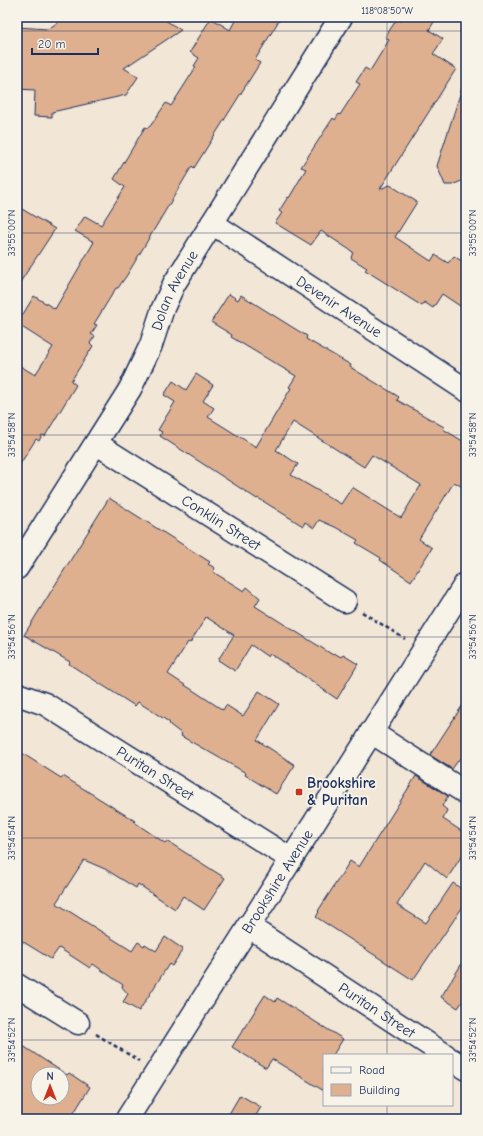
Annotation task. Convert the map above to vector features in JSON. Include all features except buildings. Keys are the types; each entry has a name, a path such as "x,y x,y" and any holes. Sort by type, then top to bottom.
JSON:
{"street":[{"name":"Dolan Avenue","path":"17,568 97,444 139,373 174,284 341,17"},
{"name":"Devenir Avenue","path":"212,223 466,390"},
{"name":"Conklin Street","path":"97,444 345,601"},
{"name":"Brookshire Avenue","path":"127,1119 466,583"},
{"name":"Puritan Street","path":"17,694 45,704 291,859"},
{"path":"372,732 466,793"},
{"name":"Puritan Street","path":"248,926 443,1054"},
{"path":"17,985 78,1023"},
{"path":"453,1061 466,1069"}],"path":[{"path":"345,601 423,650"},
{"path":"78,1023 157,1072"}],"place":[{"name":"Brookshire & Puritan","path":"299,792"}]}
